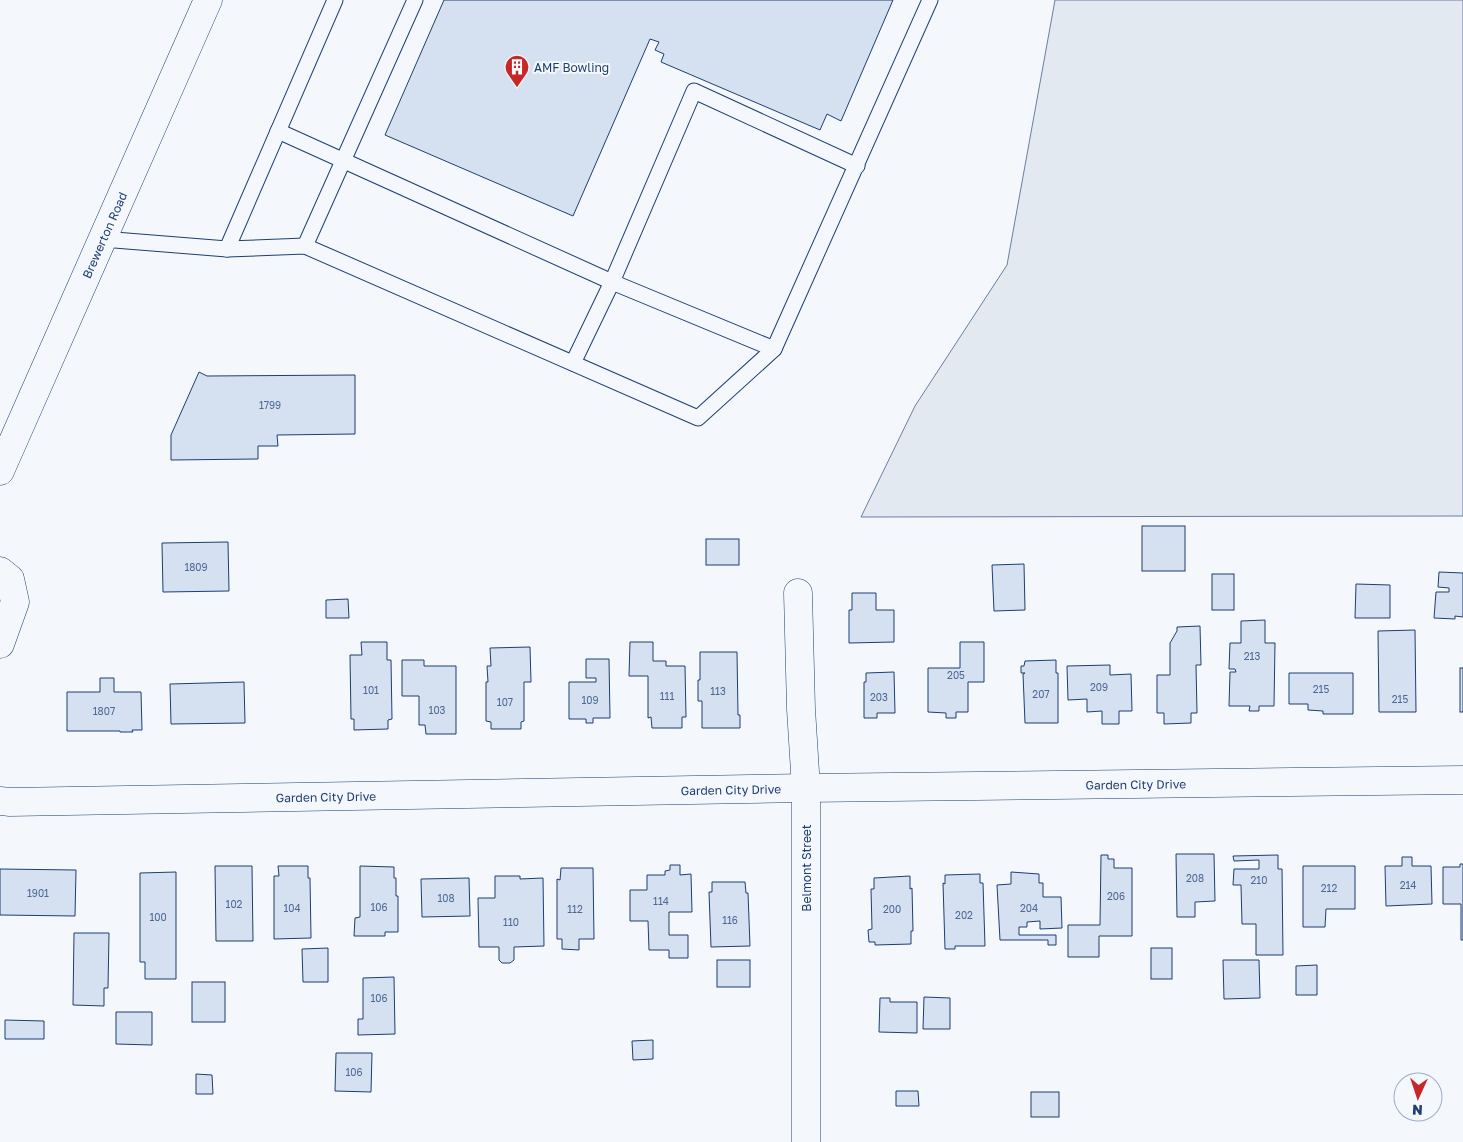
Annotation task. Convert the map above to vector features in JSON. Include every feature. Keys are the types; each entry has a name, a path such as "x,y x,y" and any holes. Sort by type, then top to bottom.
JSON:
{"street":[{"name":"Brewerton Road","path":"0,471 208,0"},
{"path":"0,571 10,579 15,602 0,644"},
{"name":"Belmont Street","path":"798,593 801,709 806,788 806,1142"},
{"name":"Garden City Drive","path":"0,801 1463,780"}],"lane":[{"path":"227,248 335,0"},
{"path":"305,246 415,0"},
{"path":"102,239 227,248 305,246 698,418 774,349 930,0"},
{"path":"573,363 612,282 694,91 857,166"},
{"path":"278,131 612,282 774,349"}],"shaded area":[{"path":"1055,0 1463,0 1463,516 861,517 915,406 1007,265"}],"building":[{"name":"AMF Bowling","path":"444,0 893,0 841,121 827,114 820,130 661,62 664,54 655,50 659,42 650,39 573,216 385,135"},
{"path":"199,372 207,376 355,375 355,434 277,435 278,446 258,446 258,459 171,460 171,435"},
{"path":"1142,526 1185,526 1185,571 1142,571"},
{"path":"706,539 739,539 739,565 706,565"},
{"path":"228,542 229,591 163,592 162,543"},
{"path":"1024,564 1025,610 994,611 992,565"},
{"path":"1439,572 1463,573 1463,617 1455,616 1455,619 1434,618 1436,592 1449,592 1449,588 1438,587"},
{"path":"1212,574 1234,574 1234,610 1212,610"},
{"path":"1356,584 1390,585 1390,618 1355,618"},
{"path":"852,593 876,593 876,610 894,610 894,642 849,643 849,610 852,610"},
{"path":"348,599 349,618 326,618 326,600"},
{"path":"1265,620 1265,643 1275,643 1274,706 1259,706 1259,711 1249,711 1250,706 1229,706 1230,672 1236,672 1235,669 1229,669 1230,643 1241,643 1241,621"},
{"path":"1200,626 1201,665 1196,665 1197,713 1191,713 1191,723 1164,724 1164,713 1157,713 1157,675 1170,675 1170,643 1177,631 1177,627"},
{"path":"1415,630 1416,712 1379,712 1378,631"},
{"path":"361,642 387,642 387,660 391,660 392,719 388,720 388,729 354,730 354,719 351,719 350,655 362,655"},
{"path":"630,642 653,642 653,661 666,661 666,666 685,666 686,717 682,717 682,728 652,728 651,717 648,718 648,676 629,676"},
{"path":"960,642 984,642 984,682 968,682 968,712 956,712 956,718 946,718 946,713 928,712 928,668 960,668"},
{"path":"530,647 531,682 524,682 524,721 521,722 521,729 491,729 491,722 486,721 486,682 488,682 487,666 491,666 490,648"},
{"path":"700,652 737,652 740,728 702,728 702,701 698,701"},
{"path":"586,659 609,659 610,718 593,718 593,723 586,723 586,719 569,719 569,682 596,682 596,678 586,678"},
{"path":"402,660 424,660 424,666 456,666 456,734 426,734 425,725 419,725 419,696 402,696"},
{"path":"1056,660 1056,673 1058,673 1058,723 1025,723 1023,674 1025,673 1021,673 1021,666 1024,666 1025,661"},
{"path":"1110,665 1110,675 1131,674 1132,711 1119,711 1119,724 1102,724 1102,711 1087,712 1087,699 1068,700 1067,666"},
{"path":"1460,668 1463,668 1463,712 1460,712"},
{"path":"894,672 895,713 877,713 877,718 864,718 864,682 866,682 866,673"},
{"path":"1289,673 1353,673 1353,714 1323,714 1323,711 1308,710 1308,704 1289,704"},
{"path":"100,678 114,678 114,692 141,692 142,730 132,730 133,732 67,731 67,692 100,692"},
{"path":"244,682 245,723 171,724 170,684"},
{"path":"1176,854 1214,854 1215,901 1195,902 1195,917 1177,917"},
{"path":"1101,855 1108,855 1108,859 1114,859 1114,868 1132,868 1132,936 1099,936 1099,957 1068,957 1068,925 1100,925"},
{"path":"1278,855 1278,869 1282,869 1283,955 1256,955 1256,924 1242,924 1241,885 1233,885 1234,869 1259,869 1259,860 1234,861 1233,856"},
{"path":"1402,857 1412,857 1412,866 1431,866 1432,904 1386,906 1385,866 1402,866"},
{"path":"1460,864 1463,864 1463,940 1461,940 1461,904 1443,904 1443,867 1460,867"},
{"path":"670,865 680,865 680,875 691,874 692,912 669,912 669,935 688,935 688,958 669,958 669,950 649,950 648,921 630,921 630,890 647,890 647,875 665,875 665,871 670,870"},
{"path":"215,866 252,866 253,941 216,941"},
{"path":"278,866 308,866 311,938 274,939 274,876 279,876"},
{"path":"360,866 394,867 396,896 398,896 398,932 385,932 385,936 354,936 355,918 360,917"},
{"path":"1303,866 1355,866 1355,909 1326,909 1325,927 1303,927"},
{"path":"561,868 593,868 594,939 579,939 579,950 562,949 562,939 557,939 557,879 560,880"},
{"path":"0,869 76,870 75,916 0,915"},
{"path":"176,872 176,979 145,979 145,962 140,962 140,873"},
{"path":"1011,872 1039,874 1039,883 1043,883 1043,897 1061,897 1062,928 1040,929 1040,921 1027,922 1027,927 1019,927 1019,935 1056,935 1056,945 1048,945 1048,940 1000,940 997,885 1011,884"},
{"path":"980,874 980,883 983,883 985,946 955,946 955,949 945,949 943,883 945,884 945,875"},
{"path":"495,876 520,876 520,879 543,878 544,946 514,947 514,960 510,963 502,963 499,960 499,947 479,947 478,898 495,898"},
{"path":"910,876 913,931 911,931 911,944 875,945 875,942 869,942 868,930 872,929 871,889 874,889 874,878"},
{"path":"469,878 470,916 422,917 421,879"},
{"path":"712,882 745,882 746,893 748,893 750,946 711,947 709,892 712,892"},
{"path":"74,933 109,933 108,988 104,988 104,1006 73,1005"},
{"path":"328,948 328,982 303,982 302,949"},
{"path":"1151,948 1172,948 1172,979 1151,979"},
{"path":"717,960 750,960 750,987 717,987"},
{"path":"1223,960 1259,960 1260,998 1224,999"},
{"path":"1317,965 1317,995 1296,995 1296,966"},
{"path":"394,977 395,1034 358,1035 358,1019 363,1019 363,978"},
{"path":"192,982 225,982 225,1022 192,1022"},
{"path":"924,997 950,998 950,1029 923,1029"},
{"path":"880,998 890,998 890,1002 917,1002 917,1033 879,1032"},
{"path":"116,1012 152,1012 152,1045 116,1044"},
{"path":"5,1020 44,1021 44,1039 5,1039"},
{"path":"653,1040 653,1059 633,1060 632,1041"},
{"path":"336,1053 372,1053 371,1092 335,1091"},
{"path":"196,1074 212,1075 213,1094 196,1094"},
{"path":"896,1091 918,1091 919,1106 896,1106"},
{"path":"1031,1092 1059,1092 1059,1117 1031,1117"}],"place":[{"name":"AMF Bowling","path":"517,88"}]}
